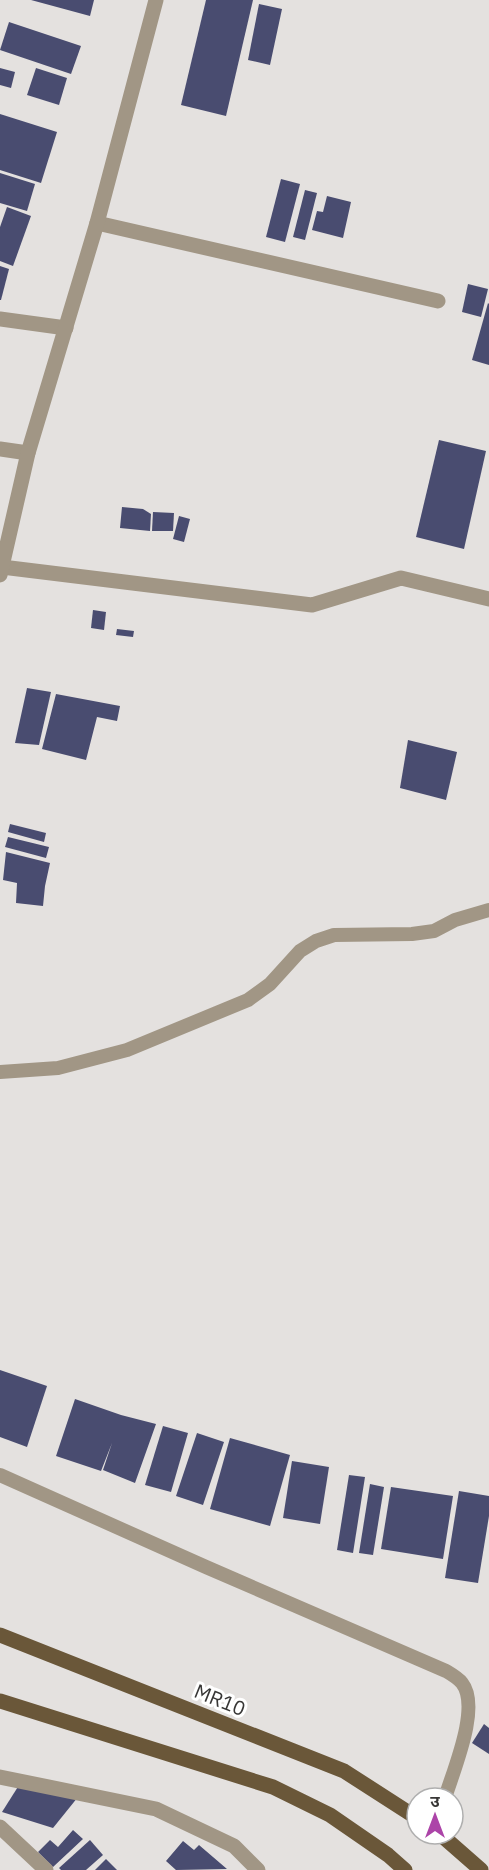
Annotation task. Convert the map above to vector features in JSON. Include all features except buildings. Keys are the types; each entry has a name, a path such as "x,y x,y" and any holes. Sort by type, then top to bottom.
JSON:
{"main road":[{"name":"MR10","path":"0,1635 344,1772 405,1810"},
{"path":"0,1701 273,1787 330,1815 388,1855 405,1870"},
{"path":"454,1846 481,1870"}],"street":[{"path":"156,0 98,223 28,453 1,571 312,605 401,578 489,599"},
{"path":"98,223 438,301"},
{"path":"0,319 66,328"},
{"path":"0,449 28,453"},
{"path":"0,1777 156,1809 234,1846 258,1870"},
{"path":"0,1848 2,1829"},
{"path":"2,1829 46,1870"}],"lane":[{"path":"0,1072 58,1068 127,1050 248,1000 270,984 300,951 316,941 334,935 412,934 434,931 455,920 489,910"},
{"path":"0,1475 446,1671 462,1683 468,1700 467,1724 449,1786"}]}
